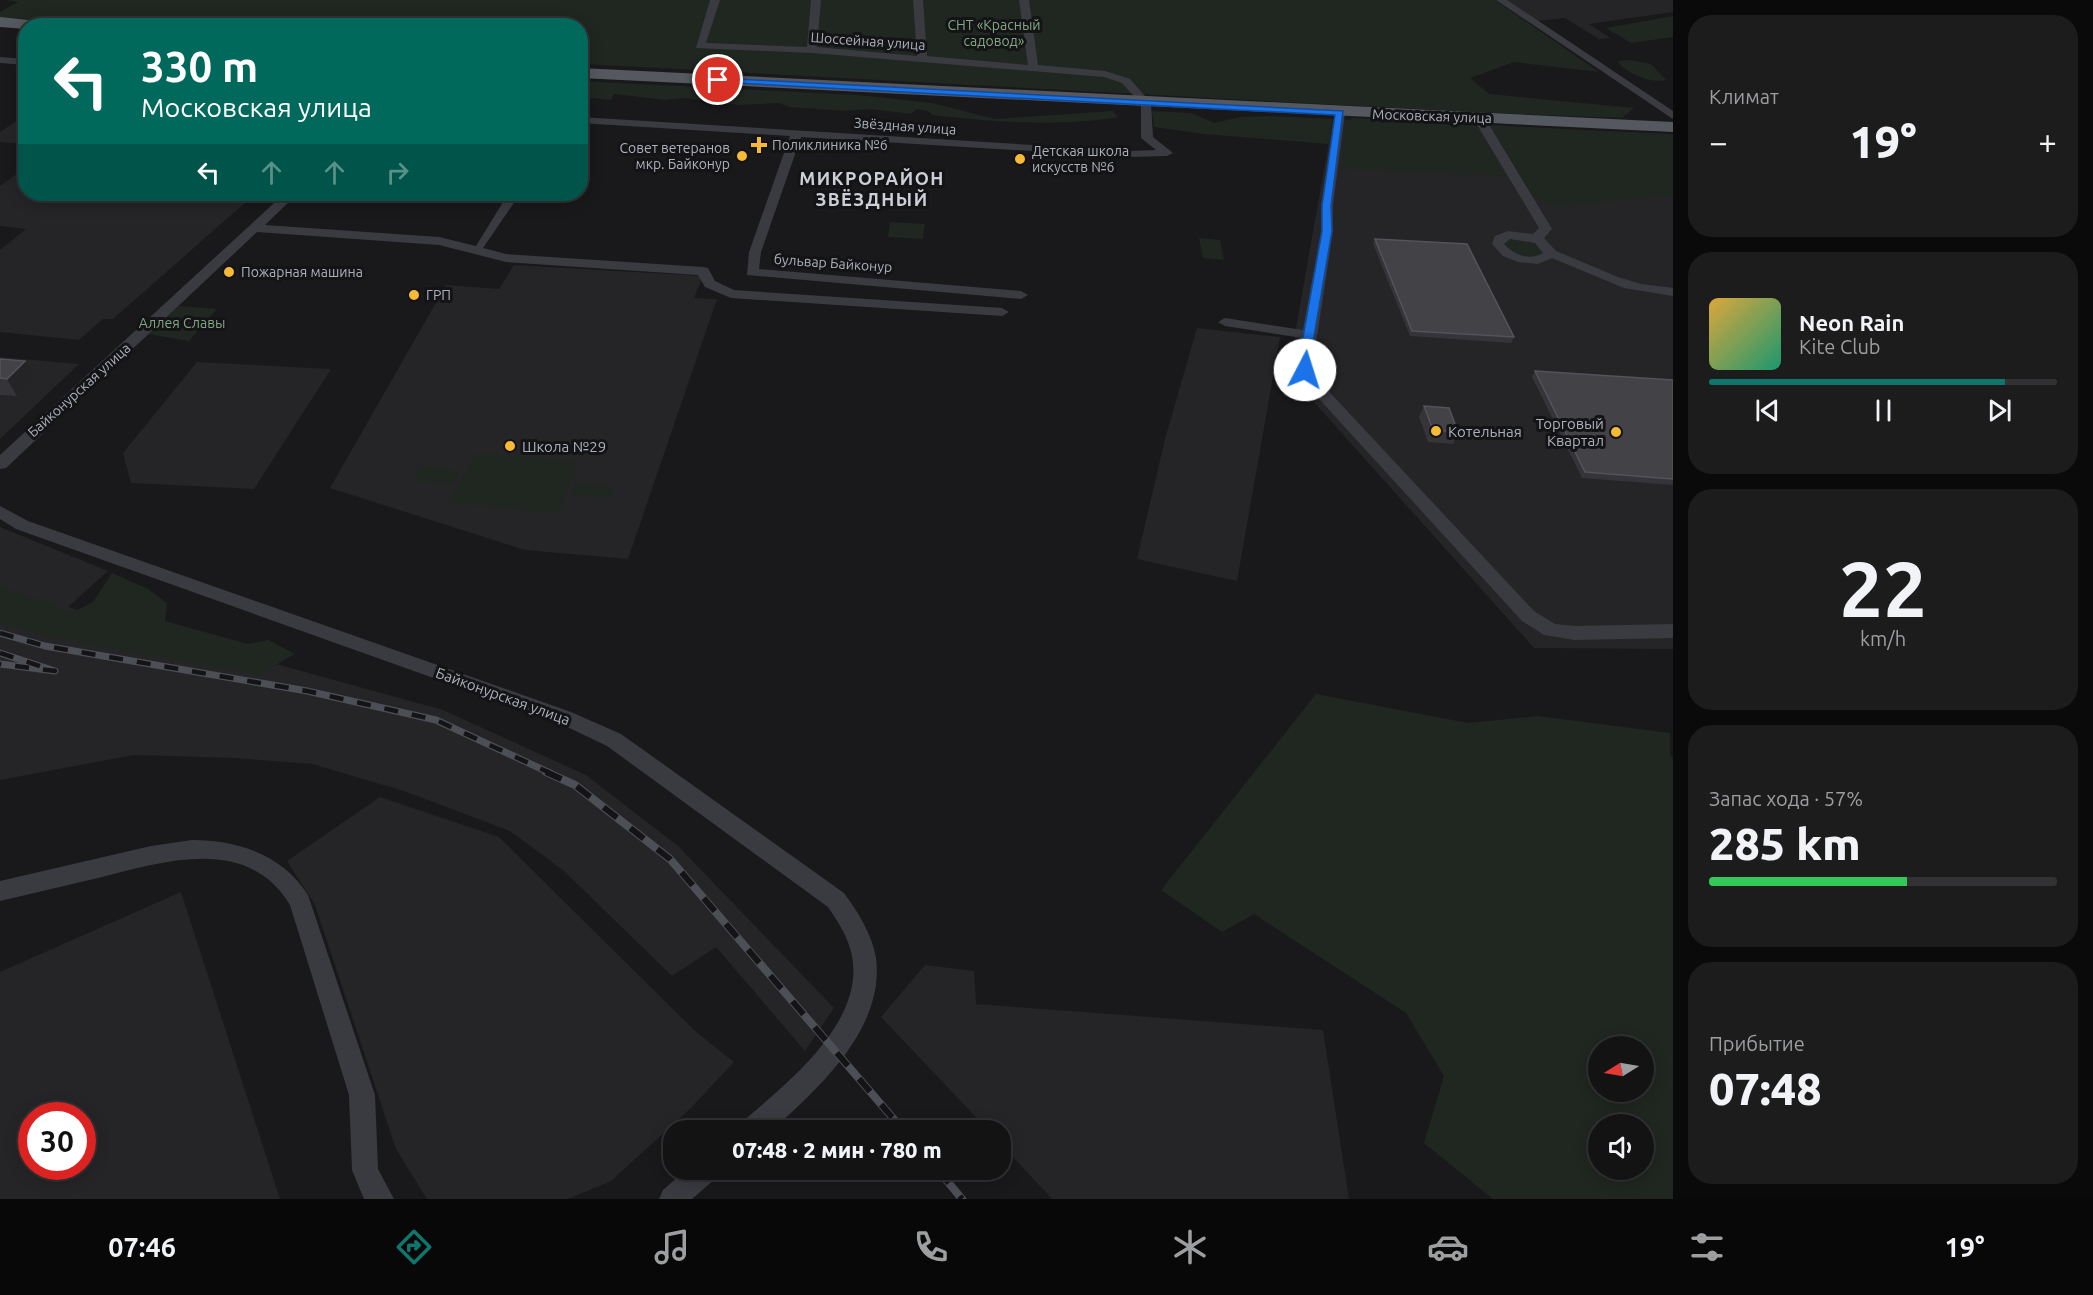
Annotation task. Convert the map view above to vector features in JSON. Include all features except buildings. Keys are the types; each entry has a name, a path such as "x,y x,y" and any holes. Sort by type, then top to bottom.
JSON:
{"main road":[{"path":"0,22 18,24"},
{"name":"Московская улица","path":"588,73 1146,103 1673,127"}],"street":[{"name":"Шоссейная улица","path":"715,0 700,46 812,50 1033,66 1105,74 1126,81 1146,103"},
{"path":"812,50 816,0"},
{"path":"918,0 922,59"},
{"path":"1024,0 1033,66"},
{"path":"1501,0 1673,116"},
{"path":"0,60 18,61"},
{"name":"Звёздная улица","path":"588,121 1130,154 1167,153 1147,138 1146,103"},
{"path":"1340,112 1327,206 1327,231 1305,370 1315,386 1528,616 1551,630 1575,633 1673,632"},
{"path":"1479,117 1545,229 1534,238"},
{"name":"бульвар Байконур","path":"796,134 755,252 752,272 1021,295"},
{"name":"Байконурская улица","path":"0,464 283,201"},
{"path":"481,245 509,201"},
{"path":"254,228 439,241 506,258 703,271 710,284 731,294 1002,312"},
{"path":"1550,254 1548,248 1534,238 1508,235 1500,238 1498,244 1502,250 1520,258 1539,260 1550,254 1589,266 1621,283 1648,290 1673,292"},
{"path":"1225,322 1309,335"},
{"name":"Байконурская улица","path":"0,512 22,525 564,717 614,740 836,900 855,927 864,958 864,990 848,1032 788,1100 765,1120"},
{"path":"0,891 140,858 193,849 238,855 269,865 294,888 300,902 362,1095 365,1170 374,1191 381,1199"},
{"path":"672,1199 694,1180"}],"shaded area":[{"path":"1504,0 1673,0 1673,12 1589,24 1610,38 1599,39 1565,18 1536,21"},
{"path":"1333,119 1673,134 1673,649 1534,648 1288,373"},
{"path":"18,120 18,143 0,142 0,132"},
{"path":"18,173 18,201 247,201 113,319 103,319 79,340 0,332 0,250 26,229 0,226 0,186"},
{"name":"Школа №29","path":"514,265 703,276 694,298 717,299 628,559 525,550 330,488 446,285 499,289"},
{"path":"1197,328 1280,337 1237,581 1137,559 1165,439"},
{"path":"0,357 79,364 0,439"},
{"path":"197,362 331,369 254,489 131,483 123,453"},
{"path":"0,527 108,571 68,607 443,710 586,775 678,846 834,1008 805,1051 716,947 672,976 564,871 510,831 404,791 312,764 235,758 134,755 0,780"},
{"path":"380,797 499,837 695,1031 734,1062 678,1120 663,1120 663,1134 611,1181 568,1199 427,1199 396,1149 315,905 287,861"},
{"path":"181,892 280,1199 0,1199 0,972"},
{"path":"925,965 974,971 976,1004 1323,1030 1349,1199 1052,1199 1011,1155 1011,1120 979,1120 881,1017"}],"green space":[{"name":"СНТ «Красный садовод»","path":"4,0 1495,0 1599,72 1514,62 1470,78 1489,94 1634,108 1622,118 1490,113 588,64 588,18 0,18 0,12 18,2"},
{"path":"1673,16 1673,37 1631,43 1606,28"},
{"path":"1630,60 1651,64 1666,80 1639,77 1626,70 1618,61"},
{"path":"588,81 858,95 932,103 995,119 1113,111 1118,117 1050,123 978,120 933,115 928,111 917,109 911,114 871,109 844,111 789,107 779,103 739,105 684,98 665,100 614,94 611,100 588,98"},
{"path":"1152,111 1191,113 1214,123 1241,117 1268,116 1333,119 1329,144 1204,134 1154,127"},
{"path":"1353,118 1465,122 1475,126 1506,176 1342,169 1345,126"},
{"path":"1490,125 1673,135 1673,195 1552,206 1532,195"},
{"path":"890,222 925,224 923,239 888,237"},
{"path":"1199,238 1220,240 1224,260 1203,258"},
{"path":"1512,238 1532,240 1544,250 1543,254 1526,256 1512,251 1503,244"},
{"name":"Аллея Славы","path":"179,306 217,309 189,341 148,334"},
{"path":"476,453 580,462 557,513 448,503"},
{"path":"421,466 460,470 452,484 412,481"},
{"path":"576,483 613,486 608,498 571,494"},
{"path":"112,573 148,589 167,603 165,621 248,644 268,640 295,654 259,675 48,637 0,623 0,586 55,604 70,614 93,602"},
{"path":"1316,694 1468,723 1538,716 1670,733 1670,756 1673,757 1673,1199 1493,1199 1424,1143 1444,1076 1406,1013 1254,914 1222,932 1161,890"}],"railway":[{"path":"0,633 45,646 307,691 436,720 550,773"},
{"path":"0,653 55,671 0,664"},
{"path":"546,772 575,785 670,859 895,1120"},
{"path":"946,1180 962,1199"}],"place":[{"name":"Поликлиника №6","path":"759,145"},
{"name":"Совет ветеранов мкр. Байконур","path":"742,156"},
{"name":"Детская школа искусств №6","path":"1020,159"},
{"name":"Пожарная машина","path":"229,272"},
{"name":"ГРП","path":"414,295"},
{"name":"Котельная","path":"1436,431"},
{"name":"Торговый Квартал","path":"1616,432"},
{"name":"Школа №29","path":"510,446"}],"district":[{"name":"МИКРОРАЙОН ЗВЁЗДНЫЙ","path":"872,188"}],"route":[{"path":"718,80 1340,112 1341,118 1327,206 1327,231 1305,370"}]}
